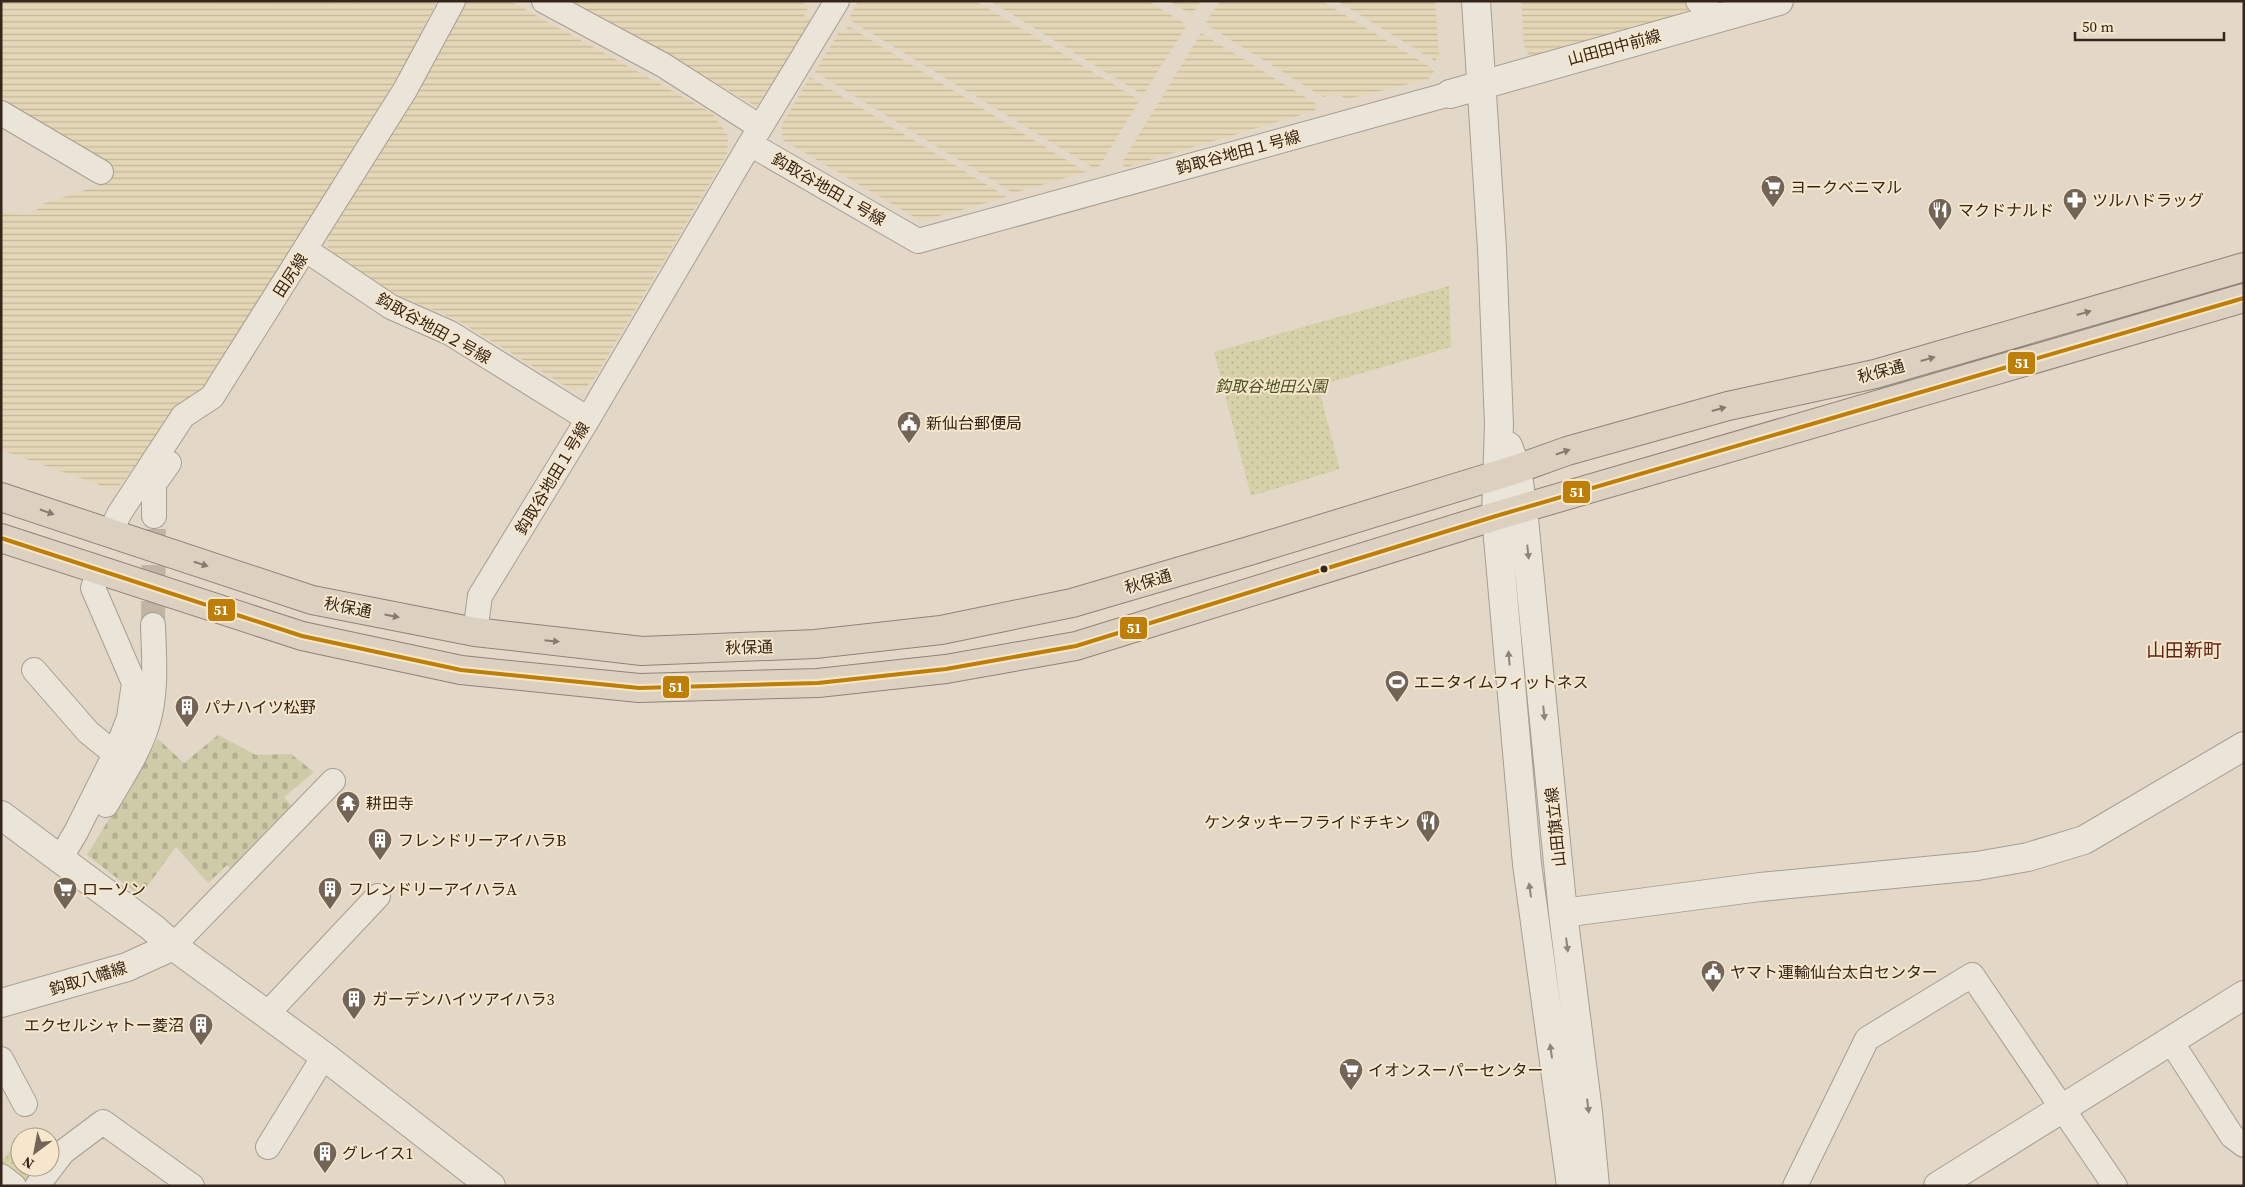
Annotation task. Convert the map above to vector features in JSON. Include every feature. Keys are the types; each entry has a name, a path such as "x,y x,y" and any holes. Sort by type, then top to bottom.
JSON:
{"highway":[{"name":"秋保通","path":"1,496 312,600 475,632 642,651 815,644 941,630 1072,603 1506,472 1567,450 1728,406 1875,374 2244,267"},
{"name":"秋保通","path":"1,538 302,636 461,670 639,688 818,683 946,669 1076,646 1496,516 2244,298"}],"street":[{"name":"田尻線","path":"110,534 121,511 183,416 212,396 306,250 405,90 453,1"},
{"path":"544,1 663,66 755,136 837,1"},
{"path":"1476,1 1492,249 1499,424 1506,472"},
{"name":"山田田中前線","path":"1450,94 1708,10 1779,1"},
{"name":"鈎取谷地田１号線","path":"475,632 480,596 588,419 755,136 918,241 1450,94"},
{"path":"1,113 100,172"},
{"name":"鈎取谷地田２号線","path":"306,250 391,307 450,333 588,419"},
{"path":"154,516 154,484 212,396"},
{"name":"山田旗立線","path":"1506,472 1523,509 1563,914 1588,1112 1595,1186"},
{"name":"山田旗立線","path":"1506,472 1496,516 1527,864 1571,1186"},
{"path":"66,863 76,832 115,754 129,718 134,683 93,588 99,570"},
{"path":"66,863 86,838 130,763 148,722 154,679 153,625"},
{"path":"34,670 88,732 115,754"},
{"path":"1563,914 1760,887 1977,866 2028,857 2084,840 2244,746"},
{"path":"173,946 333,781"},
{"path":"1,815 153,928 173,946 268,1013 487,1185"},
{"path":"268,1013 378,896"},
{"name":"鈎取八幡線","path":"1,1003 127,967 173,946"},
{"path":"1795,1186 1867,1039 1972,975 2115,1186"},
{"path":"1938,1186 2244,995"},
{"path":"2170,1040 2232,1136 2244,1145"},
{"path":"268,1147 324,1056"},
{"path":"1,1059 25,1104"},
{"path":"37,1186 63,1152 103,1122 192,1186"},
{"path":"1,1176 14,1186"}],"shaded area":[{"path":"1,1 436,3 411,53 338,178 204,389 172,414 123,482 114,490 1,450 1,212 30,215 45,203 95,187 112,176 114,167 1,98"},
{"path":"464,1 510,1 712,113 728,136 727,154 594,379 585,388 575,390 562,384 457,320 399,296 328,250 327,232"},
{"path":"565,1 801,1 809,7 804,16 812,20 757,107 668,55"},
{"path":"858,1 976,1 1139,100 1138,103 1097,170 848,19"},
{"path":"990,1 1148,1 1187,25 1143,95"},
{"path":"1169,1 1201,1 1192,15"},
{"path":"1220,1 1322,1 1435,70 1429,79 1347,99 1337,94 1323,97 1205,24"},
{"path":"1337,1 1435,1 1439,56 1435,61"},
{"path":"1521,1 1684,1 1695,10 1530,59 1524,45"},
{"path":"848,26 1086,172 1013,193 815,72 839,32 843,34"},
{"path":"1201,33 1318,105 1314,111 1126,167 1121,164"},
{"path":"810,77 1007,197 921,221 783,140 781,126"}],"green space":[{"name":"鈎取谷地田公園","path":"1449,286 1451,347 1318,386 1340,469 1251,496 1214,352"},
{"path":"218,735 256,755 291,754 314,772 284,797 295,810 233,871 227,865 208,883 176,847 140,896 87,855 158,739 184,763"},
{"path":"10,1151 10,1170 1,1163 1,1160"},
{"path":"18,1177 28,1177 24,1182"}],"tunnel":[{"path":"153,625 154,516"}],"transit line":[{"name":"51","path":"1,538 302,636 461,670 639,688 818,683 946,669 1076,646 1496,516 2244,298"}],"place":[{"name":"ヨークベニマル","path":"1773,208"},
{"name":"ツルハドラッグ","path":"2075,221"},
{"name":"マクドナルド","path":"1940,231"},
{"name":"新仙台郵便局","path":"909,444"},
{"name":"エニタイムフィットネス","path":"1397,703"},
{"name":"パナハイツ松野","path":"187,728"},
{"name":"耕田寺","path":"348,824"},
{"name":"ケンタッキーフライドチキン","path":"1428,843"},
{"name":"フレンドリーアイハラB","path":"380,861"},
{"name":"ローソン","path":"65,910"},
{"name":"フレンドリーアイハラA","path":"330,910"},
{"name":"ヤマト運輸仙台太白センター","path":"1713,993"},
{"name":"ガーデンハイツアイハラ3","path":"354,1020"},
{"name":"エクセルシャトー菱沼","path":"201,1046"},
{"name":"イオンスーパーセンター","path":"1351,1091"},
{"name":"グレイス1","path":"325,1174"}],"district":[{"name":"山田新町","path":"2184,650"}]}
